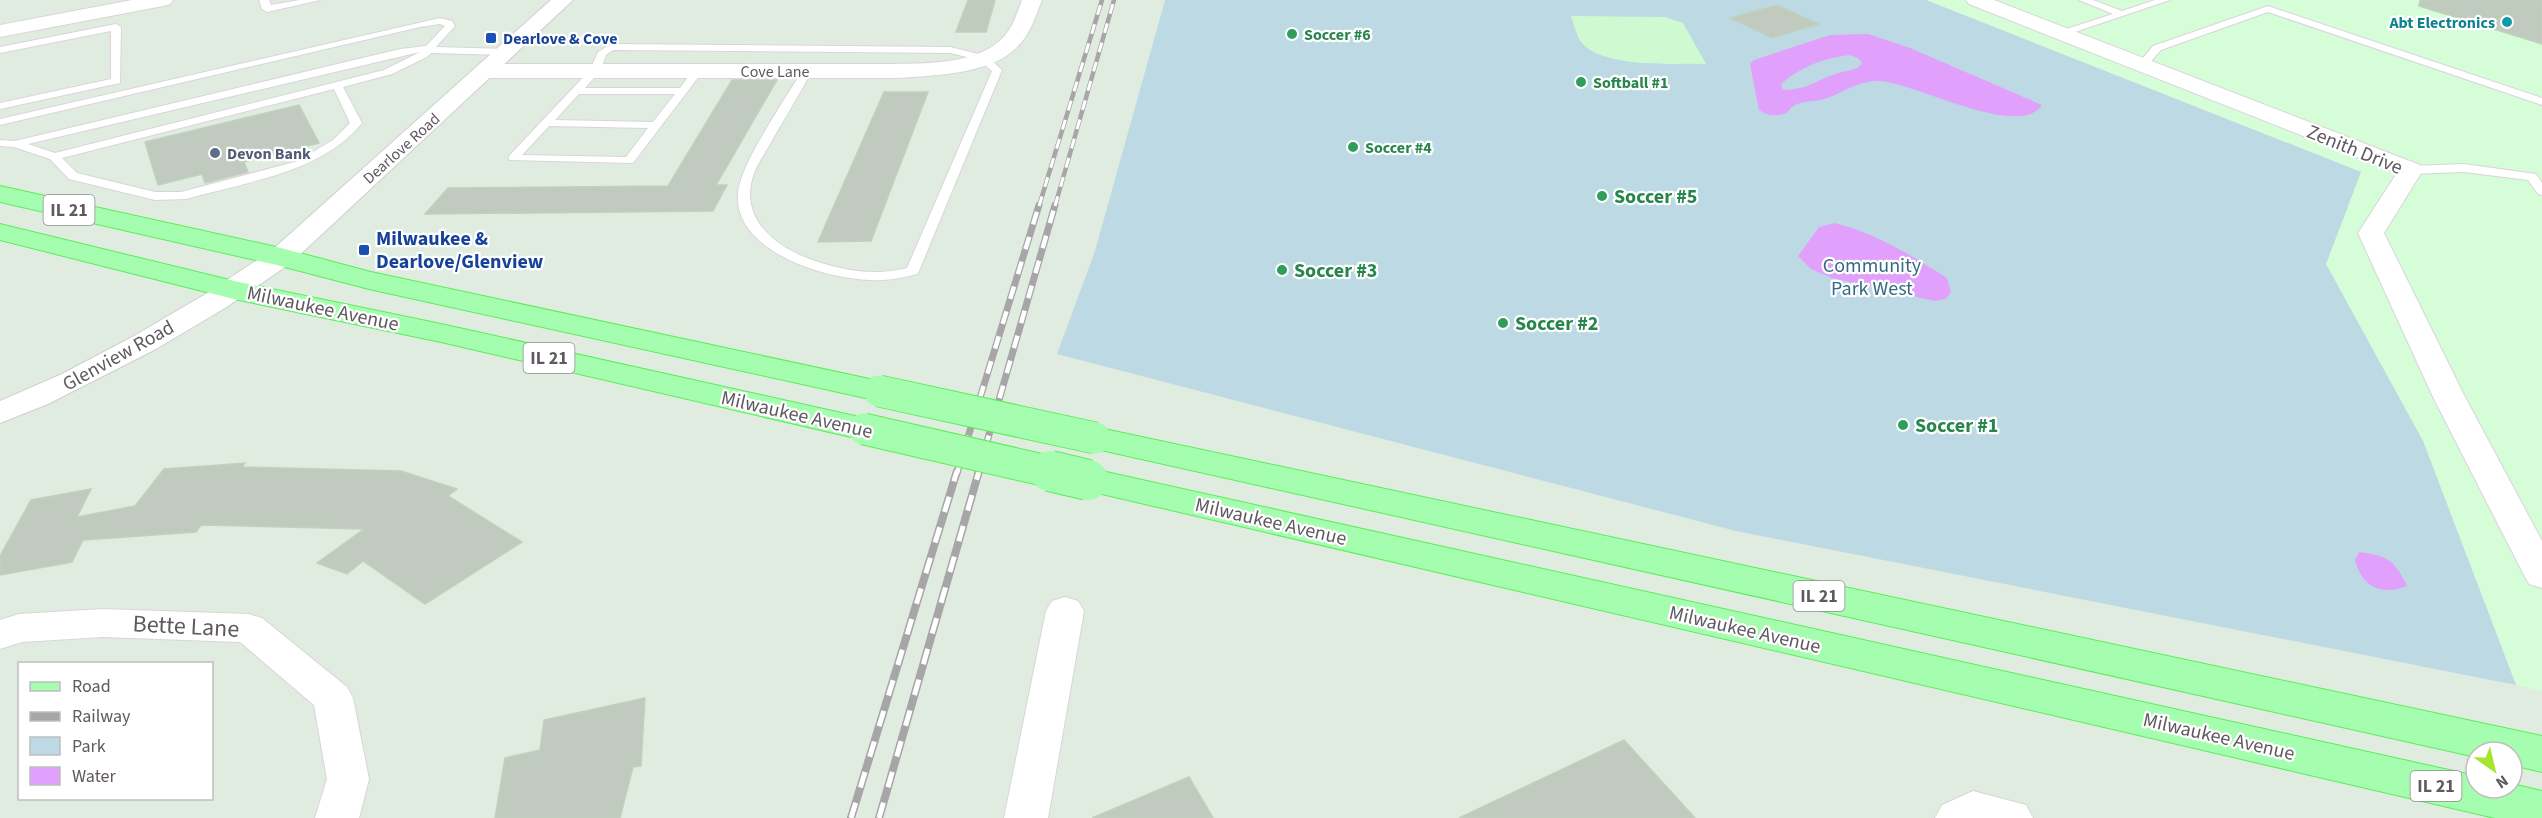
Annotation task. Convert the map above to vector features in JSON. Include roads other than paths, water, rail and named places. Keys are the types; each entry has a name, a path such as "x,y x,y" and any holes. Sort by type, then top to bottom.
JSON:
{"main road":[{"name":"Dearlove Road","path":"234,290 281,257 562,0"},
{"name":"Milwaukee Avenue","path":"0,195 281,257 369,280 2542,754"},
{"name":"Milwaukee Avenue","path":"0,232 234,290 441,333 2542,810"},
{"name":"Glenview Road","path":"0,413 44,395 234,290"}],"street":[{"path":"0,31 163,0"},
{"name":"Cove Lane","path":"486,71 927,70 950,67 996,52 1016,36 1032,0"},
{"name":"Zenith Drive","path":"1976,0 2411,170 2371,232 2449,397 2542,575"},
{"path":"1026,818 1065,611"},
{"name":"Bette Lane","path":"0,635 19,628 103,623 249,628 333,698 348,779 337,818"},
{"path":"1957,818 1973,809 2010,818"}],"lane":[{"path":"264,0 267,9 315,0"},
{"path":"2084,0 2122,14"},
{"path":"2063,33 2165,0"},
{"path":"2142,65 2157,48 2268,9 2542,102"},
{"path":"0,122 420,24 440,21 449,23 450,26 429,50 418,59 396,69 54,157"},
{"path":"0,50 116,27 116,81 0,106"},
{"path":"698,71 629,161 513,158 595,71 602,54 611,47 950,50 983,58 997,70 912,271 894,276 834,271 796,259 779,250 763,236 746,212 744,187 748,171 807,71"},
{"path":"15,144 408,50 507,52"},
{"path":"0,143 15,144 54,157 73,176 155,196 182,196 302,163 337,142 356,123 337,86"},
{"path":"576,91 683,91"},
{"path":"546,123 656,126"},
{"path":"2411,170 2464,168 2537,178 2542,191"}],"water":[{"path":"1868,34 1910,48 2042,105 2030,114 2012,116 1990,113 1896,84 1872,81 1824,99 1799,103 1787,113 1770,115 1759,110 1750,64 1754,60 1830,35","holes":["1849,55 1858,58 1862,63 1858,68 1833,75 1805,87 1783,90 1781,84 1813,64"]},
{"path":"1835,223 1879,239 1920,261 1947,278 1951,292 1946,299 1935,301 1832,278 1811,269 1798,256 1819,227"},
{"path":"2359,552 2377,555 2389,561 2398,570 2407,586 2389,590 2374,587 2368,583 2362,577 2355,560"}],"railway":[{"path":"1039,206 1102,0"},
{"path":"1055,206 1114,0"},
{"path":"957,473 1039,205"},
{"path":"978,473 1055,205"},
{"path":"851,818 957,471"},
{"path":"879,818 979,471"}],"place":[{"name":"Abt Electronics","path":"2507,22"},
{"name":"Soccer #6","path":"1292,34"},
{"name":"Dearlove & Cove","path":"491,38"},
{"name":"Softball #1","path":"1581,82"},
{"name":"Soccer #4","path":"1353,147"},
{"name":"Devon Bank","path":"215,153"},
{"name":"Soccer #5","path":"1602,196"},
{"name":"Milwaukee & Dearlove/Glenview","path":"364,250"},
{"name":"Soccer #3","path":"1282,270"},
{"name":"Soccer #2","path":"1503,323"},
{"name":"Soccer #1","path":"1903,425"}],"park label":[{"name":"Community Park West","path":"1872,276"}]}
